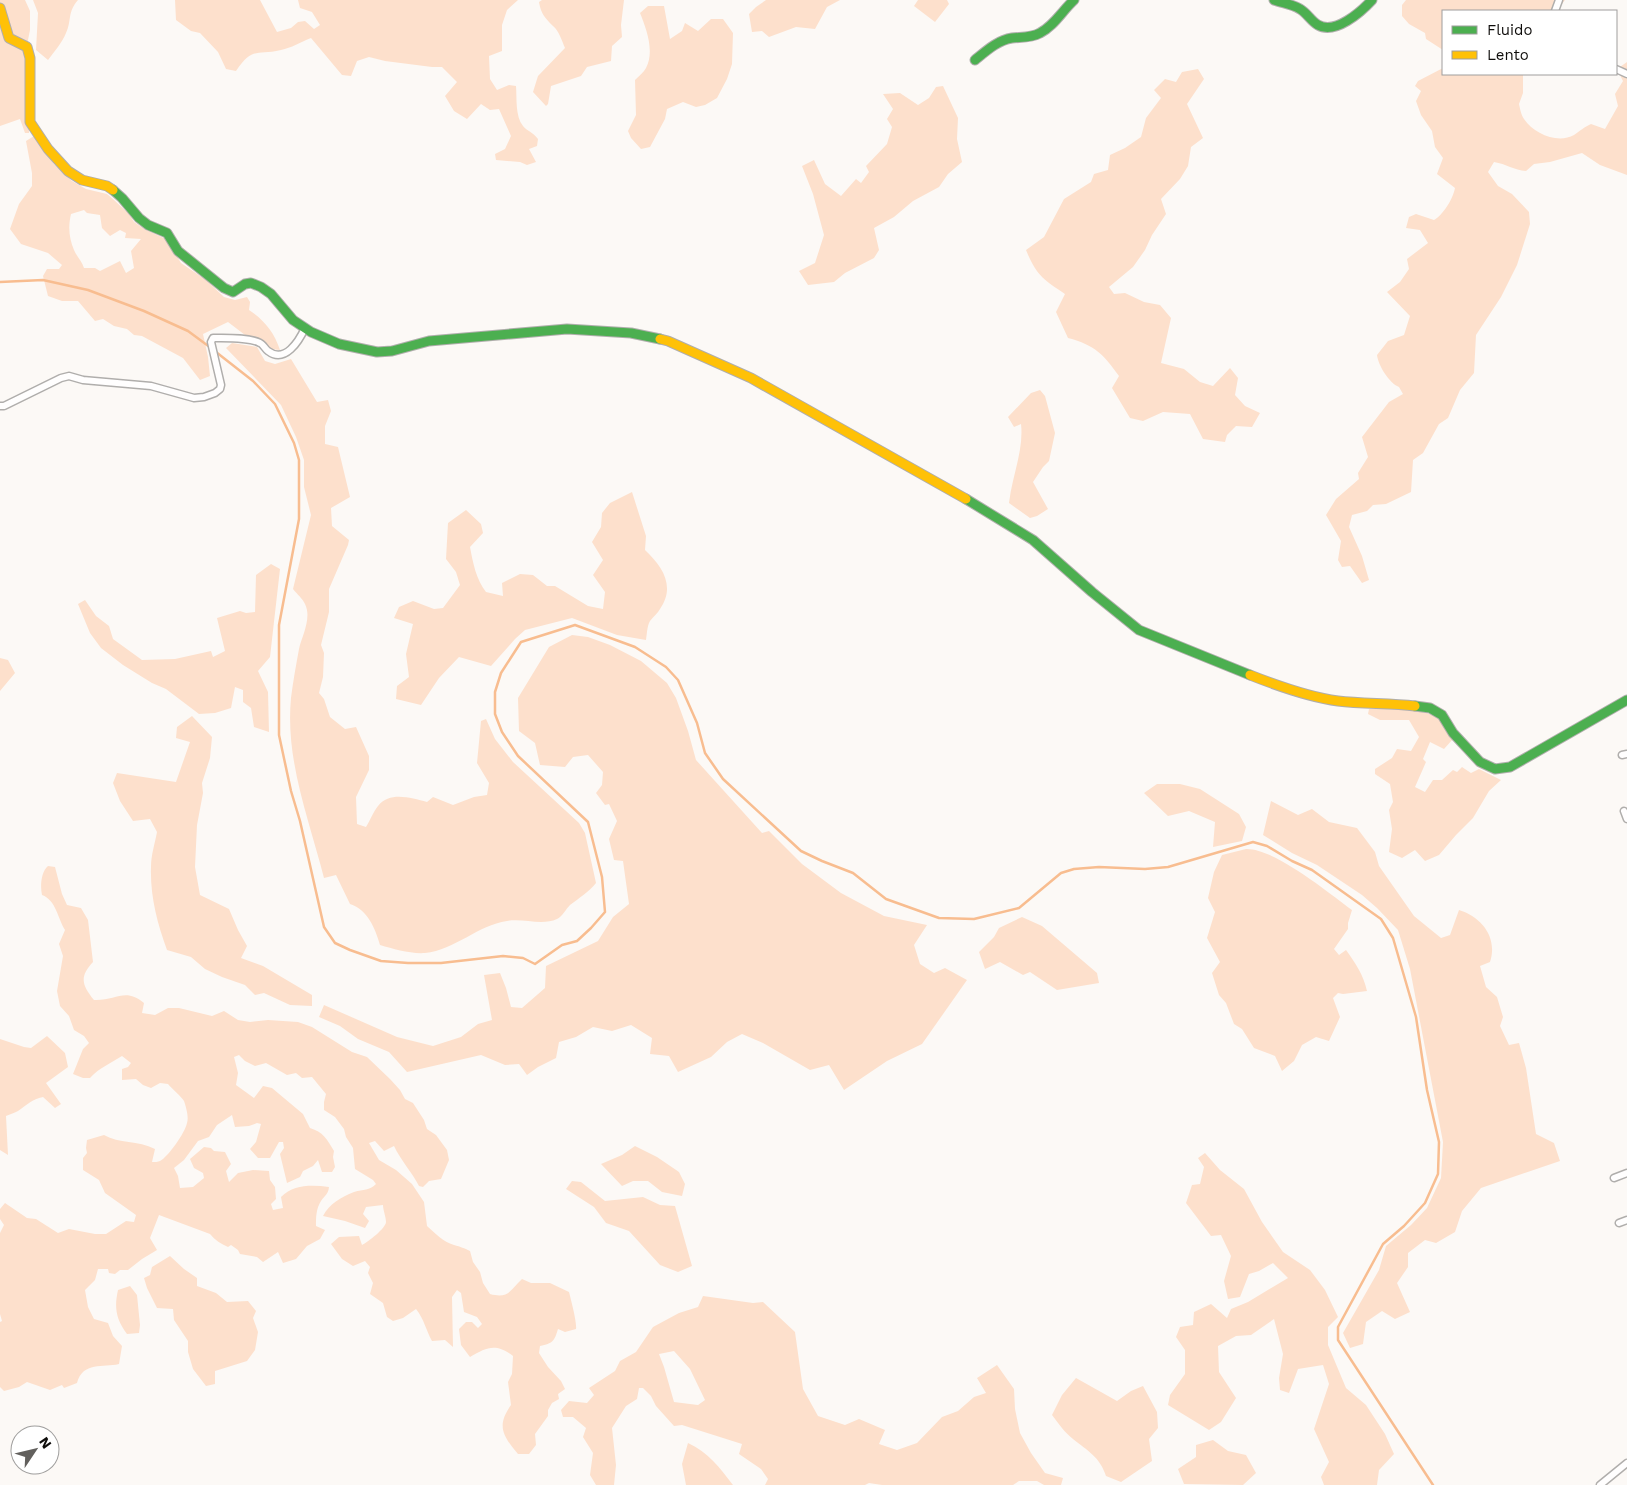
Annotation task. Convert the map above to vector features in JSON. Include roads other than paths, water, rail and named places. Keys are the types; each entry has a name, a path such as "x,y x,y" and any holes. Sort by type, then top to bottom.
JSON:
{"street":[{"path":"975,60 994,46 1011,38 1029,38 1040,34 1074,0"},
{"path":"1274,0 1300,8 1320,26 1329,28 1340,24 1366,8 1372,0"},
{"path":"0,8 9,38 27,47 30,58 30,122 48,149 68,171 82,180 107,186 122,198 139,218 167,233 178,251 224,288 233,292 245,284 251,283 260,287 272,294 293,320 305,328 339,344 377,352 392,352 429,340 567,328 631,333 668,341 751,378 980,507 1033,540 1092,592 1140,630 1252,676 1296,691 1338,702 1390,703 1430,708 1442,715 1453,733 1480,762 1495,769 1510,768 1627,700"},
{"path":"0,406 4,406 60,378 68,376 83,380 152,386 185,396 204,397 215,393 220,389 221,385 211,342 212,338 251,340 261,343 269,352 279,355 286,353 300,340 305,328"},
{"path":"1624,811 1627,819"},
{"path":"1614,1178 1627,1173"},
{"path":"1619,1223 1627,1220"},
{"path":"1600,1485 1627,1463"}],"waterway":[{"path":"0,282 43,280 88,290 144,311 188,331 211,348"},
{"path":"216,352 253,381 275,404 294,443 299,460 299,519 279,625 279,735 324,927 335,943 381,961 441,963 503,956 523,958 535,964 562,945 577,941 605,912 602,877 588,822 518,756 502,732 495,714 495,692 501,673 521,642 575,625 635,647 666,667 678,680 697,723 705,753 723,779 801,851 853,873 886,899 939,918 974,919 1019,908 1061,873 1074,869 1099,867 1145,869 1168,867 1253,842 1267,846 1312,870 1381,919 1393,938 1416,1017 1427,1090 1439,1142 1438,1174 1425,1203 1404,1226 1383,1244 1338,1327 1338,1340 1433,1485"}]}
